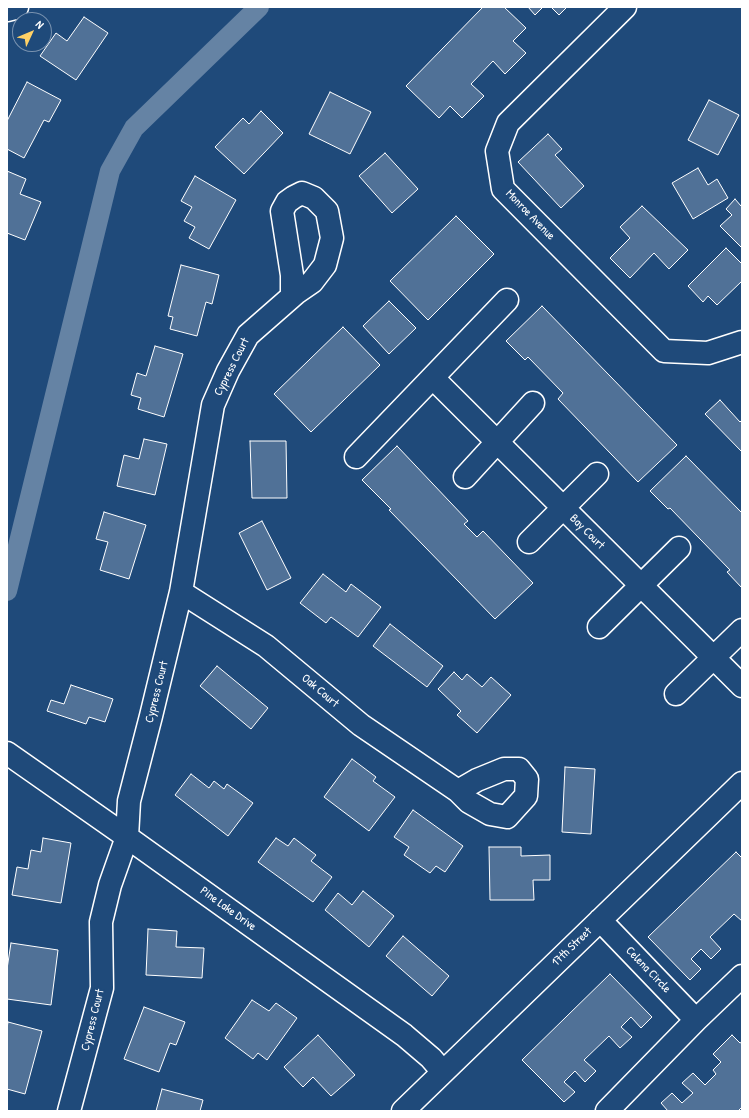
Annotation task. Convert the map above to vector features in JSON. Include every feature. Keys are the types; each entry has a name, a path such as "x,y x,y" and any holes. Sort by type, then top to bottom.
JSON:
{"street":[{"path":"7,10 17,7"},
{"name":"Monroe Avenue","path":"625,7 508,122 497,151 503,189 664,351 708,353 742,342"},
{"name":"Cypress Court","path":"69,1111 102,988 101,922 110,885 127,837 129,801 151,716 180,592 213,405 228,371 248,335 292,296"},
{"path":"356,458 507,300"},
{"name":"Bay Court","path":"433,378 742,686"},
{"path":"465,477 533,403"},
{"path":"529,542 597,474"},
{"path":"599,627 679,548"},
{"name":"Oak Court","path":"180,592 266,646 361,725 458,791"},
{"path":"676,694 742,630"},
{"name":"Pine Lake Drive","path":"7,753 127,837 404,1036 432,1058 443,1072"},
{"name":"17th Street","path":"403,1111 742,783"},
{"name":"Celena Circle","path":"600,920 696,1020"},
{"path":"607,1111 696,1020 742,976"}],"building":[{"path":"483,7 504,7 526,28 513,41 526,53 505,74 493,61 471,84 484,96 462,118 450,106 439,118 406,86"},
{"path":"528,7 543,7 535,15"},
{"path":"551,7 567,7 559,15"},
{"path":"84,17 108,33 76,80 40,56 43,52 52,52 52,39 56,33 67,41"},
{"path":"27,82 61,100 49,122 44,120 24,158 7,149 7,121"},
{"path":"330,92 371,112 350,154 309,134"},
{"path":"709,100 739,115 718,155 688,140"},
{"path":"261,111 283,133 244,174 215,147 243,118 249,124"},
{"path":"548,134 562,149 555,155 584,186 561,208 518,162"},
{"path":"385,153 418,189 392,213 359,176"},
{"path":"698,168 708,185 717,179 728,198 693,219 672,183"},
{"path":"7,171 26,179 20,194 41,202 25,240 7,233"},
{"path":"195,176 236,200 209,249 189,238 195,227 184,221 192,207 181,201"},
{"path":"735,199 741,206 742,205 742,248 720,226 732,215 726,209"},
{"path":"642,206 688,250 669,269 654,253 630,278 610,258 630,238 620,227"},
{"path":"456,216 494,254 428,320 390,281"},
{"path":"726,248 742,264 742,281 717,305 708,296 703,302 688,286"},
{"path":"181,265 219,275 212,304 206,302 197,336 170,329 173,317 168,316"},
{"path":"389,301 416,328 389,354 363,326"},
{"path":"542,306 677,445 638,482 558,399 563,393 528,357 525,360 506,341"},
{"path":"343,327 380,365 311,432 274,394"},
{"path":"155,346 183,354 164,417 138,409 141,398 131,395 137,373 146,376"},
{"path":"720,400 740,422 742,420 742,452 705,414"},
{"path":"144,439 167,444 155,495 117,486 124,455 139,459"},
{"path":"250,441 286,441 287,498 252,498"},
{"path":"397,446 468,521 464,524 477,537 483,531 533,583 495,619 389,510 391,509 362,480"},
{"path":"686,456 742,513 742,588 727,572 730,570 670,508 668,509 650,491"},
{"path":"104,512 146,525 129,579 100,570 108,542 96,539"},
{"path":"262,521 291,578 267,590 239,533"},
{"path":"323,574 346,592 351,584 381,607 358,637 331,617 326,623 300,603"},
{"path":"390,624 443,666 427,687 373,646"},
{"path":"217,666 268,708 251,729 200,686"},
{"path":"454,672 462,680 467,674 482,687 491,677 511,695 477,733 457,715 461,711 438,689"},
{"path":"71,685 113,699 105,722 89,717 86,724 47,711 51,700 64,704"},
{"path":"352,759 376,777 373,781 395,797 369,831 324,797"},
{"path":"565,767 595,769 591,834 562,832"},
{"path":"191,774 209,788 214,781 224,789 227,784 253,803 228,836 175,795"},
{"path":"413,810 463,846 445,872 436,866 430,873 404,855 409,847 394,837"},
{"path":"43,838 71,843 61,903 12,895 17,867 28,869 31,850 41,852"},
{"path":"276,838 288,846 294,838 316,855 311,861 332,877 313,902 258,862"},
{"path":"489,847 521,847 521,856 550,855 550,880 533,880 534,900 490,900"},
{"path":"736,852 742,858 742,921 734,914 710,937 721,949 711,959 701,949 691,959 701,969 690,980 648,937"},
{"path":"363,891 394,916 369,947 325,910 338,893 352,905"},
{"path":"148,929 177,931 176,947 204,948 202,978 146,975"},
{"path":"403,936 449,976 432,996 386,956"},
{"path":"11,943 58,950 51,1005 7,999 7,969"},
{"path":"610,974 652,1017 641,1028 631,1017 621,1027 632,1037 620,1048 609,1036 584,1060 596,1071 585,1082 575,1071 564,1082 575,1092 564,1102 522,1060"},
{"path":"252,1000 269,1011 276,1003 297,1018 267,1060 258,1053 253,1059 225,1038"},
{"path":"144,1007 185,1022 176,1045 170,1043 159,1072 124,1059"},
{"path":"8,1022 42,1031 25,1094 7,1089"},
{"path":"318,1035 355,1075 331,1096 313,1077 303,1087 284,1067"},
{"path":"732,1035 740,1043 742,1042 742,1107 738,1111 668,1111 661,1103 672,1093 682,1103 693,1093 682,1083 693,1073 705,1085 716,1074 713,1070 721,1062 713,1054"},
{"path":"162,1089 203,1100 200,1111 156,1111"}],"waterway":[{"path":"7,591 110,171 134,128 259,7"}]}
